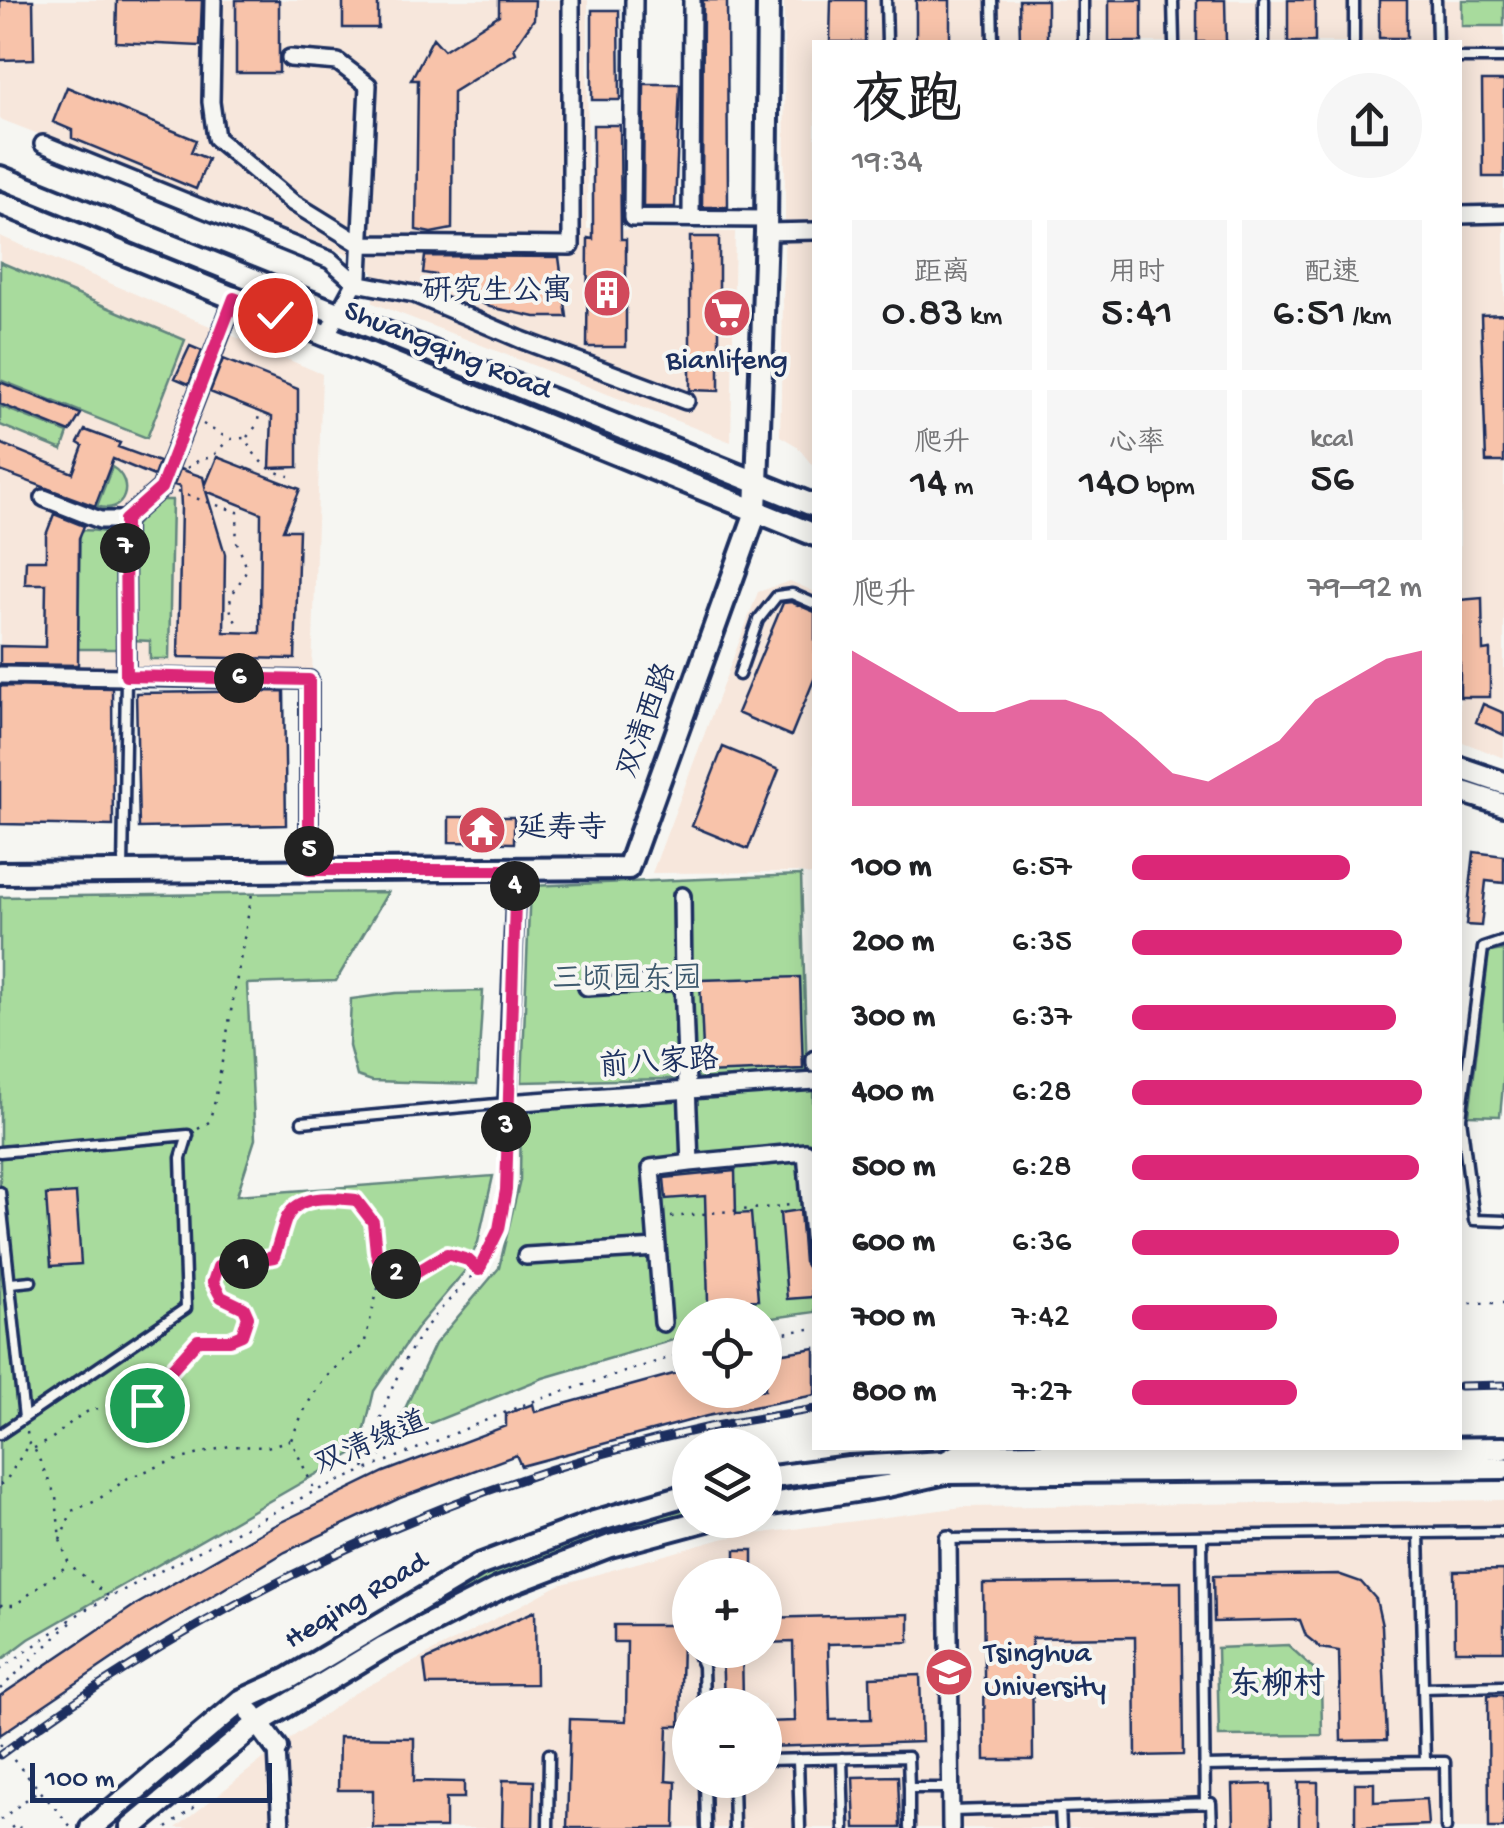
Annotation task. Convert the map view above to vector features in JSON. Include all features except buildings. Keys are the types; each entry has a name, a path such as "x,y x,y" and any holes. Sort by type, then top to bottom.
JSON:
{"main road":[{"path":"756,512 766,225 768,0"},
{"name":"Shuangqing Road","path":"0,177 812,505"},
{"name":"Shuangqing Road","path":"0,203 812,534"},
{"name":"双清西路","path":"0,873 628,868 756,512"},
{"path":"1462,769 1504,783"},
{"path":"1462,793 1504,805"},
{"path":"1462,1449 1504,1448"},
{"path":"782,1476 849,1467 945,1462 958,1455 1348,1450"},
{"path":"782,1502 945,1473 1504,1468"},
{"name":"Heqing Road","path":"91,1828 242,1700 288,1679 479,1565 594,1522 672,1499"},
{"name":"Heqing Road","path":"131,1828 258,1722 382,1648 500,1588 610,1546 672,1530"},
{"path":"242,1700 277,1748"}],"street":[{"path":"213,0 211,102 216,138 292,202 360,244 570,246 571,0"},
{"path":"634,0 632,218 691,218 812,231"},
{"path":"691,218 692,0"},
{"path":"290,58 338,62 368,85 360,276 326,336"},
{"path":"42,144 330,260 356,283 414,294 522,340 686,401"},
{"path":"1462,215 1504,214"},
{"path":"44,498 100,520 125,520 161,488 234,298"},
{"path":"125,520 126,676"},
{"path":"0,674 309,680 309,870"},
{"path":"506,1103 516,870"},
{"path":"682,896 690,1164"},
{"path":"587,987 683,981"},
{"name":"前八家路","path":"506,1103 812,1081"},
{"path":"663,1323 651,1168 806,1152 812,1222"},
{"path":"526,1256 657,1248"},
{"path":"948,1539 951,1828"},
{"path":"277,1748 282,1828"}],"lane":[{"path":"886,0 887,40"},
{"path":"992,0 993,40"},
{"path":"1083,0 1083,40"},
{"path":"1173,0 1174,40"},
{"path":"1264,0 1264,40"},
{"path":"1354,0 1354,40"},
{"path":"1436,0 1437,40"},
{"path":"1462,58 1504,58"},
{"path":"739,675 758,620 777,596 792,594 812,603"},
{"path":"124,872 126,676"},
{"path":"1462,1110 1483,948 1504,941"},
{"path":"302,1122 506,1103"},
{"path":"1462,1126 1474,1220 1504,1221"},
{"path":"0,1152 188,1136 181,1158 186,1308 0,1434"},
{"path":"0,1192 24,1418"},
{"path":"10,1283 31,1281"},
{"path":"948,1539 1504,1532"},
{"path":"1419,1533 1425,1762"},
{"path":"1202,1536 1205,1804"},
{"path":"1422,1688 1504,1686"},
{"path":"548,1828 549,1754"},
{"path":"782,1759 908,1757 909,1828"},
{"path":"842,1758 844,1828"},
{"path":"798,1759 800,1828"},
{"path":"1204,1766 1444,1762 1446,1828"},
{"path":"909,1788 951,1788"},
{"path":"705,1798 706,1828"},
{"path":"733,1798 734,1828"},
{"path":"951,1810 1211,1803 1212,1828"},
{"path":"1060,1808 1061,1828"}],"path":[{"path":"187,420 229,439 245,438 259,415"},
{"path":"245,438 258,461 290,476"},
{"path":"170,462 192,467 199,460 212,457 229,439"},
{"path":"161,488 238,512 236,540 247,568 228,601 228,610 239,627"},
{"path":"188,1136 209,1122 215,1101 253,887"},
{"path":"363,1469 390,1388 426,1327 479,1270 499,1229 506,1190 506,1103"},
{"path":"34,1448 48,1443 91,1410 147,1405 198,1340 230,1340 242,1335 248,1317 244,1308 221,1297 213,1282 218,1267 274,1257 287,1216 305,1203 323,1196 356,1200 373,1222 382,1272 364,1345 338,1363 319,1383 291,1440 266,1447 229,1446 128,1478 72,1511 60,1540"},
{"path":"654,1219 810,1203"},
{"path":"382,1272 414,1274 447,1254 468,1260 479,1270"},
{"path":"186,1286 213,1282"},
{"path":"1462,1303 1504,1303"},
{"path":"782,1333 812,1328"},
{"name":"双清绿道","path":"84,1611 363,1469 528,1402 672,1357"},
{"path":"24,1418 29,1444 56,1497 60,1540 69,1564 109,1597"},
{"path":"291,1440 315,1491"},
{"path":"0,1485 29,1444"},
{"path":"370,1448 387,1459"},
{"path":"0,1606 15,1605 69,1564"},
{"path":"0,1670 84,1611"},
{"path":"0,1690 84,1611"},
{"path":"0,1744 72,1828"},
{"path":"0,1820 40,1789"},
{"path":"167,1828 196,1806"},
{"path":"12,1828 19,1826"}],"shaded area":[{"path":"0,0 588,0 587,229 735,232 731,442 373,303 373,272 359,259 0,119"},
{"path":"784,0 1504,0 1504,758 1462,742 1462,40 812,40 812,465 797,446 780,436"},
{"path":"0,236 322,374 312,673 126,677 0,673"},
{"path":"790,581 812,591 812,875 796,872 652,873 758,592"},
{"name":"Tsinghua University","path":"1504,1500 1504,1828 176,1828 353,1694 559,1585 725,1538 782,1538 782,1531 963,1507"}],"green space":[{"path":"1462,0 1504,0 1504,26 1462,26"},
{"path":"0,262 185,340 147,438 0,380"},
{"path":"0,406 68,433 62,450 0,425"},
{"path":"112,467 124,481 124,496 115,507 97,506"},
{"path":"157,500 172,500 169,659 150,659 150,641 133,640 135,526"},
{"path":"80,530 110,534 122,548 121,649 78,649"},
{"name":"三顷园东园","path":"801,875 807,1076 522,1082 530,886"},
{"path":"388,892 336,981 247,984 255,1139 237,1195 493,1176 478,1242 464,1272 419,1325 374,1391 360,1449 29,1639 0,1661 0,897"},
{"path":"1504,950 1504,1075 1500,1116 1469,1115 1489,952"},
{"path":"483,991 477,1084 372,1081 357,1076 349,1046 351,999 396,993"},
{"path":"812,1088 812,1312 782,1317 782,1298 672,1298 672,1340 543,1378 391,1439 435,1344 499,1268 520,1180 521,1109"},
{"path":"672,1508 672,1525 612,1543 313,1681 312,1676 475,1578 544,1548"},
{"path":"1288,1645 1321,1675 1322,1735 1219,1736 1217,1648"}],"railway":[{"path":"1462,1386 1504,1385"},
{"path":"0,1755 80,1698 249,1597 428,1514 615,1450 710,1427 812,1410"}],"place":[{"name":"研究生公寓","path":"607,293"},
{"name":"Bianlifeng","path":"727,313"},
{"name":"延寿寺","path":"482,830"},
{"name":"Tsinghua University","path":"949,1672"}],"district":[{"name":"东柳村","path":"1277,1687"}],"route":[{"path":"147,1405 198,1340 230,1340 242,1335 248,1317 244,1308 221,1297 213,1282 218,1267 274,1257 287,1216 305,1203 323,1196 356,1200 373,1222 382,1272 414,1274 447,1254 468,1260 479,1270 499,1229 506,1190 516,870 309,870 309,680 126,676 125,520 161,488 234,298 275,315"}]}
